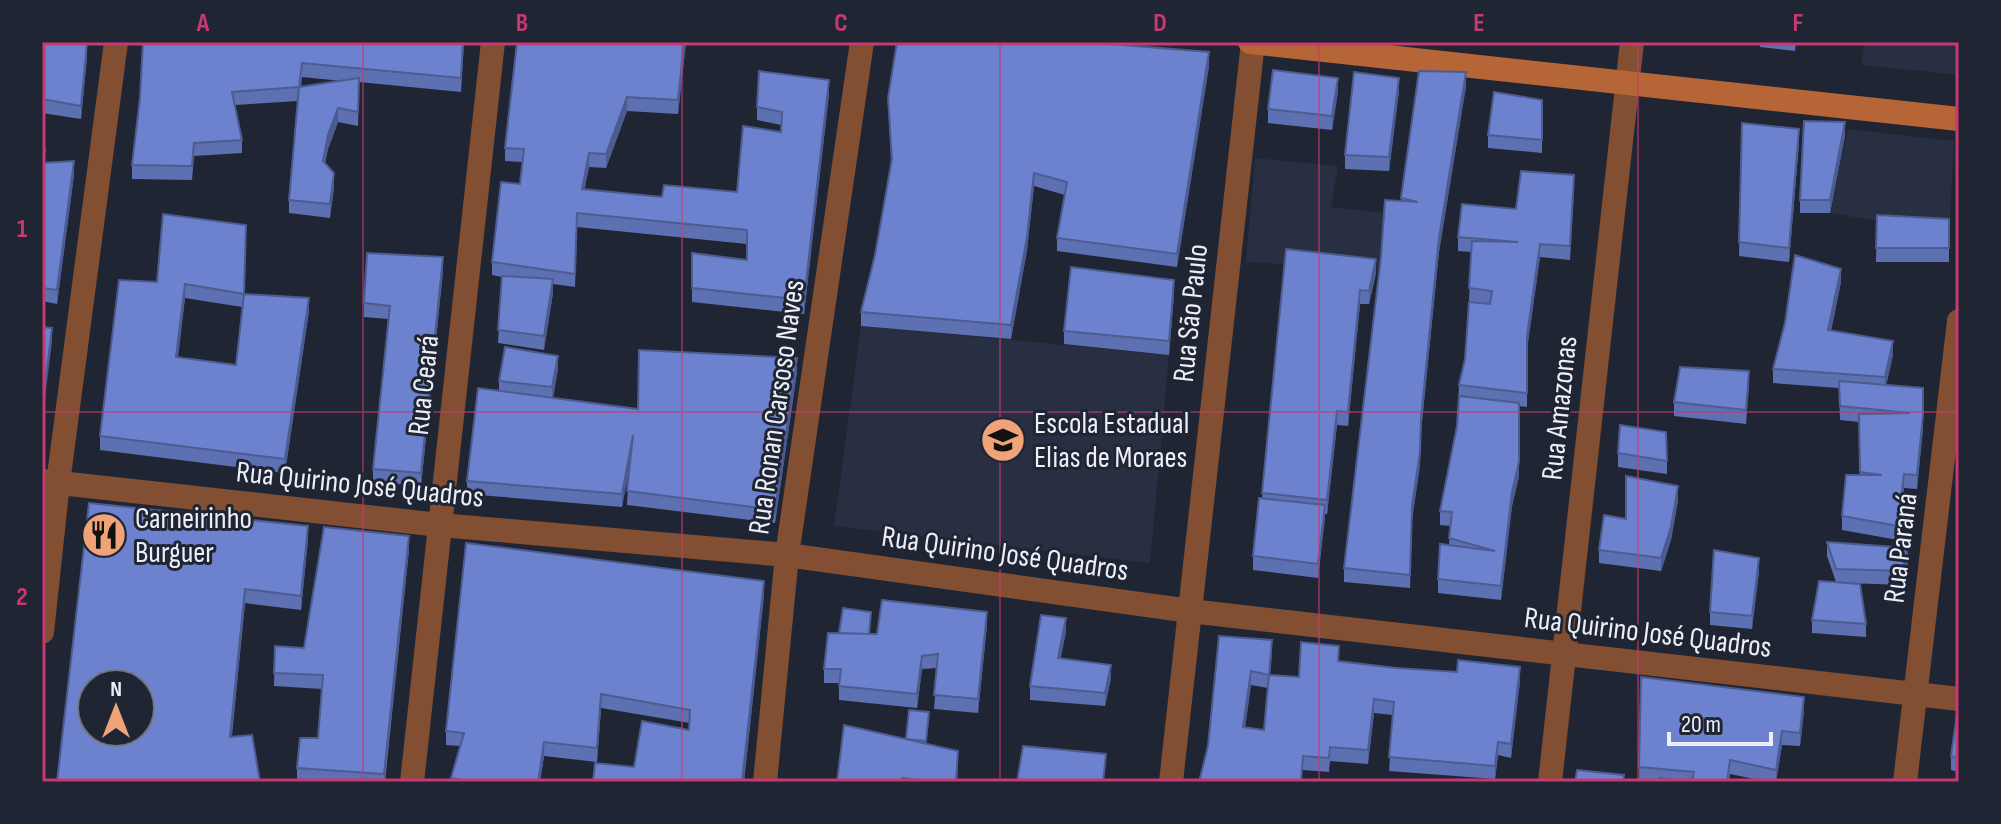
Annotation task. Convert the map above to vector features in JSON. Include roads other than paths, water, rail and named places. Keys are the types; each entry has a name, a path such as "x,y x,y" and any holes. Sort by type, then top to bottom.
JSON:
{"street":[{"path":"42,632 50,482 116,42"},
{"name":"Rua Ceará","path":"412,782 493,42"},
{"name":"Rua Ronan Carsoso Naves","path":"765,782 787,555 862,42"},
{"path":"1252,42 1959,119"},
{"name":"Rua São Paulo","path":"1171,782 1252,42"},
{"name":"Rua Amazonas","path":"1550,782 1632,42"},
{"name":"Rua Paraná","path":"1905,782 1959,321"},
{"name":"Rua Quirino José Quadros","path":"50,482 440,525 787,555 1190,611 1959,699"}],"place":[{"name":"Escola Estadual Elias de Moraes","path":"1003,440"},
{"name":"Carneirinho Burguer","path":"104,535"}]}
